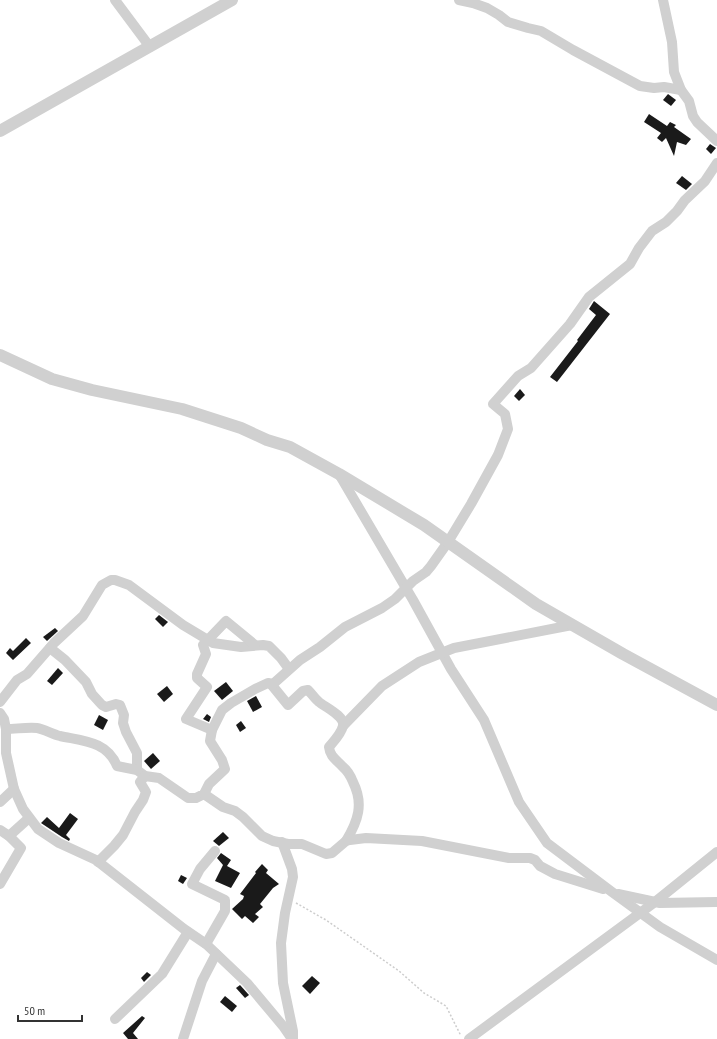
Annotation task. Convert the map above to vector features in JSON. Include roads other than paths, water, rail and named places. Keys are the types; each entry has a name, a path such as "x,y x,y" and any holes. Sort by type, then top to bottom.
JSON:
{"street":[{"path":"116,0 150,47"},
{"path":"0,131 232,0"},
{"path":"459,0 487,8 508,22 541,31 640,86 654,88 664,87 681,90"},
{"path":"663,0 672,42 674,72 681,90 689,100 693,116 697,122 717,141"},
{"path":"4,736 37,728 61,736 86,741 96,744 114,757 117,766 159,778 188,798 196,798 204,794 209,784 225,769 222,760 210,741 212,730 222,710 231,703 266,684 272,684 279,680 300,660 320,647 345,627 382,608 395,599 426,572 448,542 498,455 508,430 505,414 493,404 518,376 532,368 570,324 589,297 630,264 639,248 652,232 666,222 677,211 685,200 705,180 717,163"},
{"path":"0,355 52,379 92,390 182,409 241,428 267,440 290,447 424,525 536,604 717,705"},
{"path":"338,474 406,588 451,669 484,720 519,802 547,843 660,927 717,960"},
{"path":"0,702 17,680 28,674 50,648 83,616 102,585 113,580 129,585 170,617 207,641 226,646 269,646 289,669"},
{"path":"212,730 186,719 207,687 197,678 197,674 206,654 203,645 226,621 255,645"},
{"path":"204,794 223,807 235,811 262,836 274,841 288,844 302,844 326,854 336,850 346,841 355,825 360,805 358,792 349,774 332,757 329,748 343,726 382,686 419,662 454,648 572,625"},
{"path":"50,648 65,660 86,682 92,694 102,705 106,707 116,704 120,705 124,715 123,723 137,753 141,773 140,782 146,792 123,835 98,862"},
{"path":"272,684 288,705 303,691 308,690 318,702 336,714 343,721 343,726"},
{"path":"0,713 4,719 6,752 14,788 23,809 38,829 59,843 98,862 188,932 206,944 247,983 292,1039"},
{"path":"0,802 14,788"},
{"path":"0,884 21,848 4,833 29,818"},
{"path":"346,841 366,838 422,841 509,858 530,858 535,860 540,866 555,874 612,892 655,902 717,902"},
{"path":"282,842 292,869 293,877 281,943 281,966 293,1030 292,1039"},
{"path":"206,944 225,911 225,900 192,884 200,869 215,851"},
{"path":"469,1039 655,902 717,852"},
{"path":"115,1019 162,974 188,932"},
{"path":"183,1039 202,981 216,954"}]}
